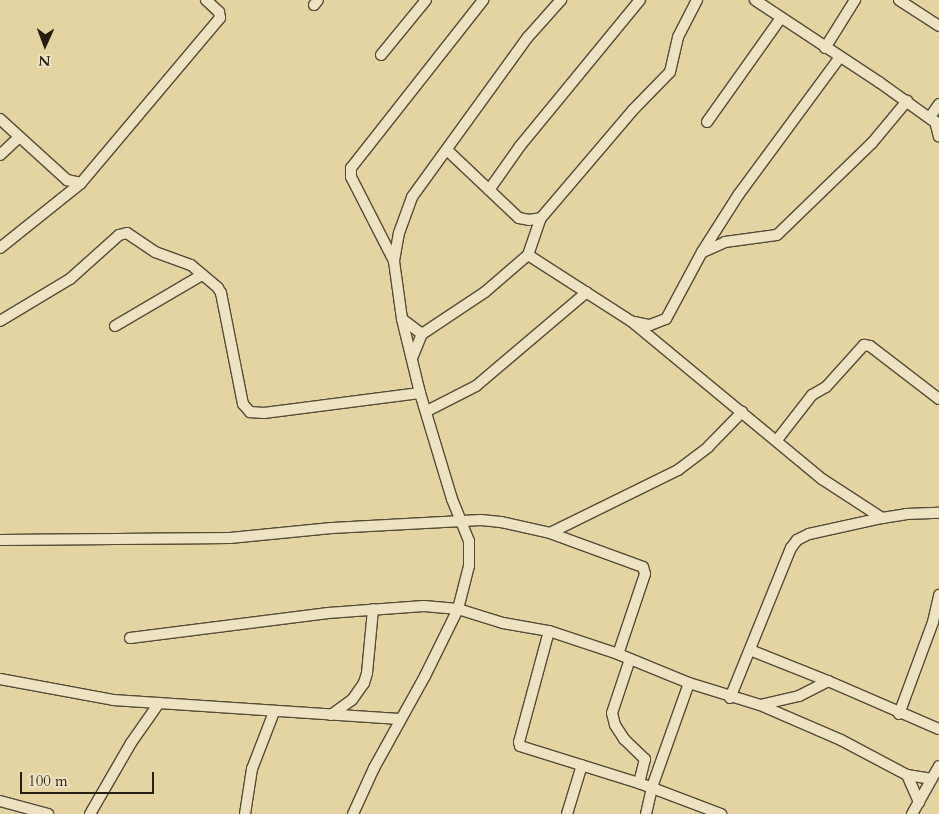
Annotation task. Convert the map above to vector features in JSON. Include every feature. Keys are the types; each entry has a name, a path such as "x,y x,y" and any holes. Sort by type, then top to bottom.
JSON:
{"street":[{"path":"0,248 81,183 220,18 219,12 206,0"},
{"path":"381,55 426,0"},
{"path":"394,261 351,177 351,168 483,0"},
{"path":"353,814 399,719 425,676 458,609 469,566 469,541 452,499 420,393 402,319 394,261 403,216 412,197 528,38 560,0"},
{"path":"489,190 520,146 640,0"},
{"path":"412,358 422,334 485,292 528,255 541,218 632,111 670,72 678,37 697,0"},
{"path":"755,0 935,121"},
{"path":"769,10 775,0"},
{"path":"825,48 855,0"},
{"path":"899,0 939,26"},
{"path":"707,122 781,18"},
{"path":"631,321 650,325 666,319 702,252 739,194 840,57"},
{"path":"702,252 725,242 777,235 872,143 907,101"},
{"path":"939,104 935,121 939,137"},
{"path":"0,119 67,180 81,183"},
{"path":"0,155 19,137"},
{"path":"447,150 519,218 529,220 541,218"},
{"path":"67,180 69,193"},
{"path":"0,321 70,279 123,234 132,235 155,252 191,266 221,293 243,404 250,412 264,413 420,393"},
{"path":"528,255 631,321 822,479 882,518"},
{"path":"115,326 202,275"},
{"path":"427,411 476,386 587,292"},
{"path":"402,319 422,334"},
{"path":"776,440 812,395 826,387 864,345 870,346 939,399"},
{"path":"550,533 678,470 708,447 742,412"},
{"path":"730,698 791,548 797,540 810,534 882,518 906,514 939,513"},
{"path":"0,540 230,538 332,528 462,521 495,522 550,533 638,564 645,570 618,654"},
{"path":"899,714 933,622 939,595"},
{"path":"130,638 373,609 424,606 458,609 503,623 549,631 618,654 689,684 730,698 760,705 841,740 906,775 931,779"},
{"path":"331,715 352,700 364,683 367,673 373,609"},
{"path":"549,631 519,742 525,749 639,783 721,814"},
{"path":"750,650 899,714 939,729"},
{"path":"630,659 612,713 615,725 624,739 645,759 639,783"},
{"path":"0,679 106,699 274,712 399,719"},
{"path":"760,705 799,696 828,682"},
{"path":"646,814 652,788 689,684"},
{"path":"90,814 131,743 159,703"},
{"path":"246,813 252,770 274,712"},
{"path":"567,814 582,766"},
{"path":"912,814 939,766"},
{"path":"906,775 919,802"},
{"path":"0,801 48,814"}]}
